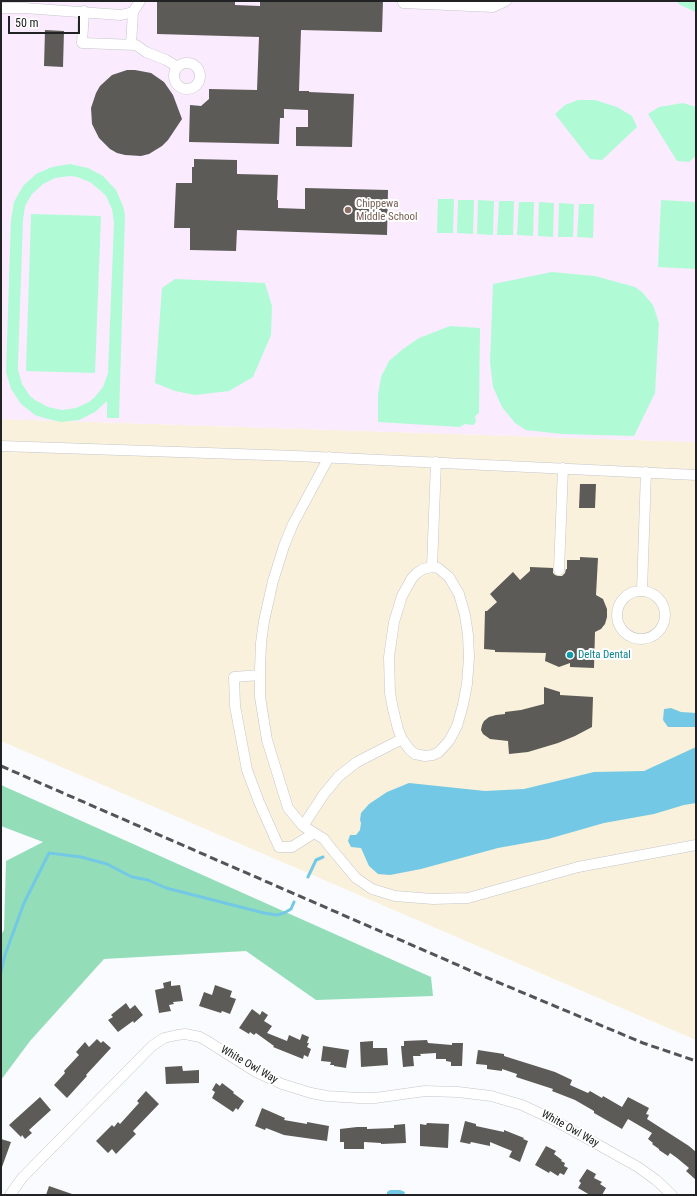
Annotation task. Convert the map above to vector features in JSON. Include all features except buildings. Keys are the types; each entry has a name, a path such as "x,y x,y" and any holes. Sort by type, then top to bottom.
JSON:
{"street":[{"path":"131,45 133,12 140,1"},
{"path":"403,1 403,3 428,2 493,7 506,1"},
{"path":"1,8 24,8 121,15 133,12"},
{"path":"84,12 82,43 136,46 178,67"},
{"path":"1,446 329,457 696,475"},
{"path":"329,457 293,524 284,546 273,581 261,643 260,697 267,740 288,808 303,826 324,839 356,878 372,890 395,896 433,899 468,898 578,867 696,845"},
{"path":"432,567 436,462"},
{"path":"559,570 563,468"},
{"path":"642,591 646,472"},
{"path":"432,567 438,568 449,577 459,594 465,615 469,657 467,684 463,705 457,726 449,741 433,755 425,756 415,754 402,739 393,709 389,685 389,657 394,622 402,596 412,578 424,569 432,567"},
{"path":"642,591 651,593 660,600 666,616 665,622 659,632 649,638 638,639 627,635 623,631 617,615 620,604 624,599 634,593 642,591"},
{"path":"260,675 234,677 235,706 247,770 258,802 279,847 292,847 314,833"},
{"path":"303,826 339,776 357,762 402,739"},
{"name":"White Owl Way","path":"10,1195 22,1178 152,1046 164,1038 185,1034 200,1037 256,1072 282,1084 311,1093 327,1096 375,1098 425,1091 447,1091 485,1095 512,1102 552,1119 638,1167 656,1180 672,1195"}],"shaded area":[{"name":"Chippewa Middle School","path":"1,1 696,1 696,442 1,419"},
{"path":"1,419 696,442 696,1040 1,741"}],"green space":[{"path":"676,1 696,1 696,12 680,5"},
{"path":"578,100 595,100 617,107 632,116 637,127 602,160 590,159 555,114 565,105"},
{"path":"683,103 696,107 696,156 689,162 677,161 648,114 659,107"},
{"path":"70,164 88,168 103,176 116,190 123,206 125,215 119,418 107,418 107,401 95,412 79,420 61,422 35,415 21,404 11,389 6,372 11,220 14,202 23,186 36,174 52,167","holes":["70,176 90,182 101,191 106,196 112,209 114,223 108,373 103,387 94,398 76,408 62,410 48,407 30,396 22,384 18,370 23,220 25,206 32,194 43,184 55,178"]},
{"path":"438,199 454,199 453,233 437,233"},
{"path":"458,200 474,200 473,234 457,233"},
{"path":"478,200 494,201 493,235 477,234"},
{"path":"661,200 696,202 696,269 658,267"},
{"path":"499,201 514,201 513,235 497,235"},
{"path":"519,202 534,202 533,236 517,235"},
{"path":"539,202 554,203 553,237 538,236"},
{"path":"559,203 574,204 573,237 558,237"},
{"path":"579,204 594,204 593,238 577,237"},
{"path":"31,214 101,216 95,373 26,371"},
{"path":"552,272 595,276 635,287 642,292 653,305 659,323 655,393 634,436 562,434 526,430 515,423 502,407 493,387 490,362 493,284"},
{"path":"175,279 265,283 272,306 271,335 253,377 229,391 195,395 175,391 155,383 162,288"},
{"path":"450,326 480,328 479,413 475,416 476,422 473,425 465,424 460,427 378,422 378,395 381,377 389,361 419,338"},
{"path":"1,785 431,977 433,996 316,1000 246,951 104,959 30,1041 1,1080 1,935 4,930 6,861 43,842 1,826"}],"water":[{"path":"671,708 681,712 696,713 696,727 668,727 663,720 664,709"},
{"path":"696,747 696,803 654,814 604,823 548,839 498,848 421,869 390,875 378,874 369,866 361,848 351,847 348,841 350,835 356,835 360,830 361,813 369,804 387,792 409,783 485,791 524,789 594,772 644,771"},
{"path":"390,1190 400,1190 405,1192 404,1195 387,1195 387,1192"}],"waterway":[{"path":"1,972 5,955 24,903 49,853 81,857 107,864 132,877 148,880 166,888 264,913 277,915 284,913 291,909 294,902"},
{"path":"308,877 316,860 323,857"}],"railway":[{"path":"1,766 483,976 643,1043 696,1061"}],"place":[{"name":"Chippewa Middle School","path":"348,210"},
{"name":"Delta Dental","path":"570,655"}]}
